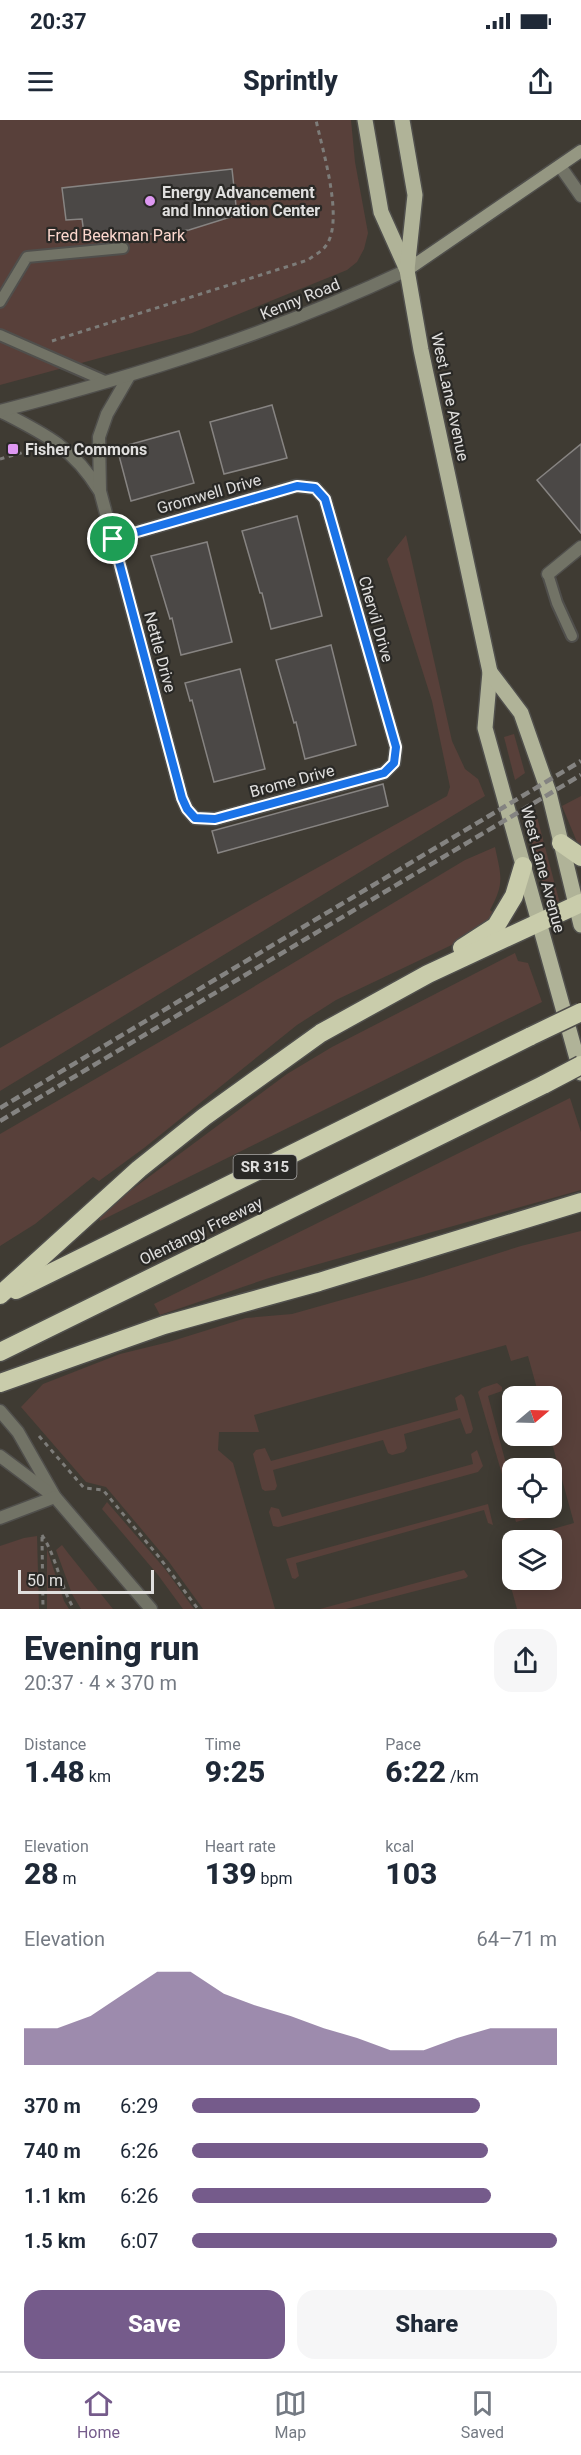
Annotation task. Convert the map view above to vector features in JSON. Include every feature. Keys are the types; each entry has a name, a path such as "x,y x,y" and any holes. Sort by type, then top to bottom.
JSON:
{"highway":[{"path":"561,843 581,857"},
{"path":"428,974 496,926 514,896 523,866"},
{"path":"0,1297 139,1169 204,1117 321,1033 428,974 579,904"},
{"name":"Olentangy Freeway","path":"0,1297 581,1012"},
{"name":"Olentangy Freeway","path":"0,1352 581,1065"},
{"path":"0,1383 164,1325 319,1282 581,1202"}],"main road":[{"name":"West Lane Avenue","path":"365,120 381,212 407,270 421,350 490,672 485,728 581,1073"},
{"name":"West Lane Avenue","path":"402,120 415,195 407,270"},
{"name":"Kenny Road","path":"407,270 581,151"},
{"name":"West Lane Avenue","path":"490,672 521,713 549,793 579,904 581,925"}],"street":[{"path":"561,166 581,196"},
{"name":"Kenny Road","path":"0,411 129,376 265,331 341,301 407,270"},
{"name":"Nettle Drive","path":"129,376 107,414 99,437 100,491 182,798 187,809 195,818"},
{"name":"Nettle Drive","path":"0,411 49,436 69,451 81,463 100,491"},
{"name":"Gromwell Drive","path":"113,539 297,486 315,488"},
{"name":"Chervil Drive","path":"315,488 325,499 396,747 394,763"},
{"path":"548,574 581,547"},
{"name":"Brome Drive","path":"195,818 215,819 384,773 394,763"},
{"path":"0,1411 18,1432 55,1497 151,1609"},
{"path":"0,1456 55,1497"},
{"path":"0,1518 55,1497"}],"lane":[{"path":"0,302 27,257 123,248"},
{"path":"0,335 107,382"},
{"path":"548,574 557,603 572,636"}],"path":[{"path":"44,342 60,340 168,303 308,260 325,248 331,235 334,213 316,120"},
{"path":"0,459 40,448"},
{"path":"32,1428 84,1488 103,1490 159,1557 198,1609"},
{"path":"43,1609 42,1535 49,1545 66,1596 74,1609"}],"shaded area":[{"path":"0,120 581,120 581,1609 0,1609"}],"green space":[{"name":"Fred Beekman Park","path":"0,120 351,120 355,162 368,233 364,249 357,262 347,270 192,333 0,385"},
{"path":"406,535 452,741 465,769 478,779 485,796 0,1091 0,1048 447,796 450,787 432,701 387,559"},
{"path":"514,734 525,773 515,780 504,737"},
{"path":"581,796 581,845 577,842 562,806"},
{"path":"536,813 559,900 558,905 551,908 548,905 525,818"},
{"path":"495,847 500,886 490,910 497,916 479,932 336,1000 297,1025 144,1148 99,1181 93,1177 35,1224 0,1246 0,1134 220,1007 465,860"},
{"path":"515,953 518,961 528,963 542,1002 100,1221 97,1213 287,1074 332,1047"},
{"path":"570,1098 581,1132 581,1190 269,1278 160,1315 154,1304"},
{"path":"581,1231 581,1609 517,1609 512,1590 562,1590 562,1530 549,1530 574,1523 562,1480 562,1458 556,1458 553,1446 562,1446 562,1386 536,1386 528,1356 511,1361 506,1345 254,1415 259,1432 219,1432 218,1450 233,1463 275,1609 203,1609 169,1562 106,1487 86,1482 21,1407 43,1384 120,1354 169,1342 246,1318 292,1314 423,1277 521,1246"},
{"path":"497,1383 502,1387 502,1391 488,1396 504,1458 502,1458 502,1474 478,1392 482,1388"},
{"path":"461,1394 464,1397 473,1429 471,1433 466,1434 460,1418 404,1434 407,1448 404,1452 392,1455 388,1453 383,1440 273,1470 277,1486 275,1490 262,1489 253,1454 256,1450 265,1448 271,1461 458,1410 455,1398"},
{"path":"477,1450 483,1466 478,1472 278,1527 273,1526 269,1512 271,1507 279,1509 282,1517 473,1464 471,1454"},
{"path":"107,1502 165,1569 194,1609 183,1609 158,1575 102,1509"},
{"path":"488,1504 493,1525 488,1523 484,1510 296,1563 299,1576 292,1578 286,1559"},
{"path":"515,1518 530,1518 516,1522"},
{"path":"37,1536 39,1609 0,1609 0,1546"},
{"path":"62,1545 113,1609 81,1609 72,1594 56,1550"},
{"path":"47,1549 64,1601 69,1609 47,1609"},
{"path":"464,1570 468,1576 466,1578 346,1609 320,1609"}],"building":[{"name":"Energy Advancement and Innovation Center","path":"232,169 237,215 189,230 85,241 82,219 66,220 62,188"},
{"path":"272,405 287,458 224,474 210,422"},
{"path":"179,431 194,483 131,501 117,448"},
{"path":"581,444 581,533 537,480"},
{"path":"297,516 322,616 271,629 242,531"},
{"path":"207,542 232,642 181,655 172,618 170,619 151,556"},
{"path":"331,645 356,745 305,759 276,660"},
{"path":"240,669 265,769 214,782 192,700 190,701 185,683"},
{"path":"383,784 388,806 218,853 212,831"}],"railway":[{"path":"0,1108 581,761"},
{"path":"0,1121 581,775"}],"place":[{"name":"Energy Advancement and Innovation Center","path":"150,201"},
{"name":"Fisher Commons","path":"13,449"}],"route":[{"path":"297,486 315,488 325,499 396,747 394,763 384,773 215,819 195,818 187,809 182,798 113,539 297,486"}]}
